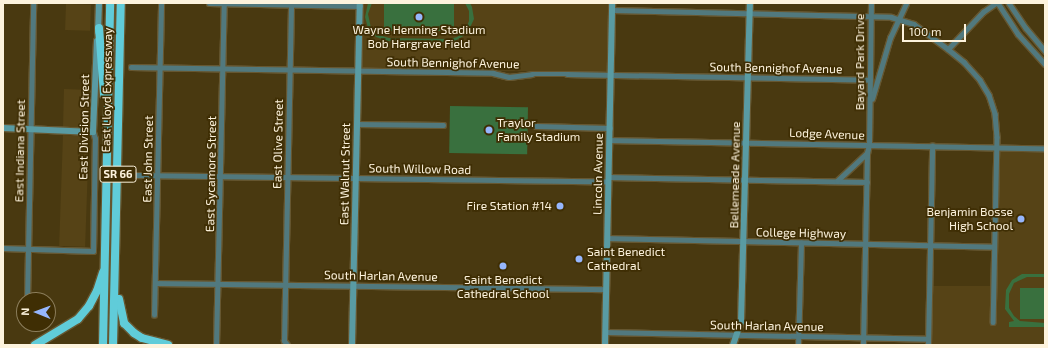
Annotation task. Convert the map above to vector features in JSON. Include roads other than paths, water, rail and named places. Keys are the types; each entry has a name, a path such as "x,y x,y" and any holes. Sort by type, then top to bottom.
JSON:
{"highway":[{"name":"East Lloyd Expressway","path":"102,345 110,3"},
{"name":"East Lloyd Expressway","path":"113,345 116,282 121,3"},
{"path":"99,28 104,92 108,117"},
{"name":"SR 66","path":"35,345 78,319 89,306 97,291 105,263"},
{"path":"116,282 124,323 134,333 142,338 168,345"}],"street":[{"name":"East Indiana Street","path":"27,292 33,3"},
{"name":"East Division Street","path":"28,249 93,251 95,139 93,132 94,85 99,28 99,3"},
{"name":"East John Street","path":"154,315 161,3"},
{"path":"208,3 360,4"},
{"name":"East Sycamore Street","path":"216,345 224,3"},
{"name":"Lincoln Avenue","path":"605,345 612,3"},
{"name":"Bellemeade Avenue","path":"733,345 741,322 750,3"},
{"name":"Bayard Park Drive","path":"870,145 871,3"},
{"path":"870,104 884,56 906,3"},
{"path":"948,49 983,12 997,3 1018,34 1045,64"},
{"path":"1009,3 1026,28 1045,51"},
{"name":"East Olive Street","path":"285,343 291,4"},
{"name":"East Walnut Street","path":"352,345 360,4"},
{"path":"612,10 899,18 921,28 948,49 975,74 989,96 995,114 997,147 993,322"},
{"name":"South Bennighof Avenue","path":"131,67 493,73 509,77 532,74 870,80"},
{"path":"357,124 443,125"},
{"path":"536,126 610,128"},
{"path":"3,128 93,132"},
{"name":"Lodge Avenue","path":"609,140 746,141 1045,148"},
{"path":"863,345 867,153 870,145"},
{"path":"928,345 932,146"},
{"path":"837,181 867,153"},
{"name":"South Willow Road","path":"135,175 608,180 745,179 867,182"},
{"name":"College Highway","path":"607,238 994,247"},
{"path":"798,345 801,243"},
{"path":"3,248 28,249"},
{"name":"South Harlan Avenue","path":"155,283 606,289"},
{"name":"South Harlan Avenue","path":"605,332 928,339"},
{"path":"280,345 285,343"}],"place":[{"name":"Wayne Henning Stadium Bob Hargrave Field","path":"419,17"},
{"name":"Traylor Family Stadium","path":"489,130"},
{"name":"Fire Station #14","path":"560,206"},
{"name":"Benjamin Bosse High School","path":"1021,219"},
{"name":"Saint Benedict Cathedral","path":"579,259"},
{"name":"Saint Benedict Cathedral School","path":"503,266"}]}
